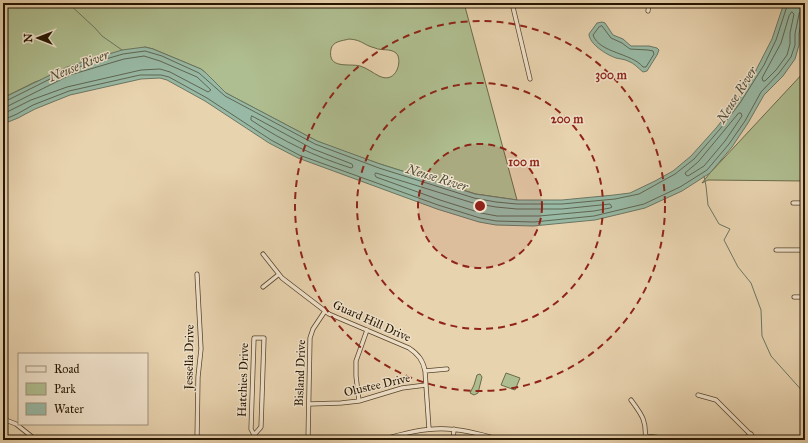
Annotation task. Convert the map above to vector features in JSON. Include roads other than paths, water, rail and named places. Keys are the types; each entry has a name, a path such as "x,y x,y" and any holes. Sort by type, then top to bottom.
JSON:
{"street":[{"path":"512,3 530,79"},
{"path":"648,3 648,11"},
{"path":"793,203 805,204"},
{"path":"776,250 805,250"},
{"name":"Guard Hill Drive","path":"263,254 278,275 325,312 414,352 422,360 425,371 429,428"},
{"name":"Jessella Drive","path":"197,274 201,349 198,377 197,440"},
{"path":"263,287 278,275"},
{"path":"794,297 805,297"},
{"name":"Bisland Drive","path":"308,440 310,338 313,329 325,312"},
{"path":"359,401 356,361 367,330"},
{"name":"Hatchies Drive","path":"254,435 261,427 264,338 254,338 251,429 254,435 254,440"},
{"path":"425,371 447,369"},
{"name":"Olustee Drive","path":"309,404 359,401 402,388 426,385"},
{"path":"698,395 716,400 756,440"},
{"path":"631,400 643,416 646,427 645,438 681,440"},
{"path":"3,419 16,424 31,438 36,440"},
{"path":"382,440 429,428 476,432 500,440"},
{"path":"453,440 454,429"},
{"path":"744,440 751,434"}],"water":[{"name":"Neuse River","path":"784,3 805,3 799,34 799,45 795,59 783,76 764,95 732,147 710,173 682,191 645,208 595,220 533,226 496,225 479,222 437,209 298,158 269,143 205,101 167,80 160,78 141,79 70,95 3,124 3,98 67,67 122,50 145,47 201,69 226,93 317,141 380,164 475,194 517,200 562,200 630,193 673,171 691,156 717,127 737,101 753,76 772,39"},
{"path":"597,23 605,23 613,35 623,39 631,46 649,46 659,50 647,71 643,72 632,63 612,57 592,42 589,34"}],"waterway":[{"path":"68,3 102,36 122,50"},
{"path":"704,176 708,205 719,224 730,229 724,240 738,267 751,283 761,310 762,336 771,356 805,394"}]}
